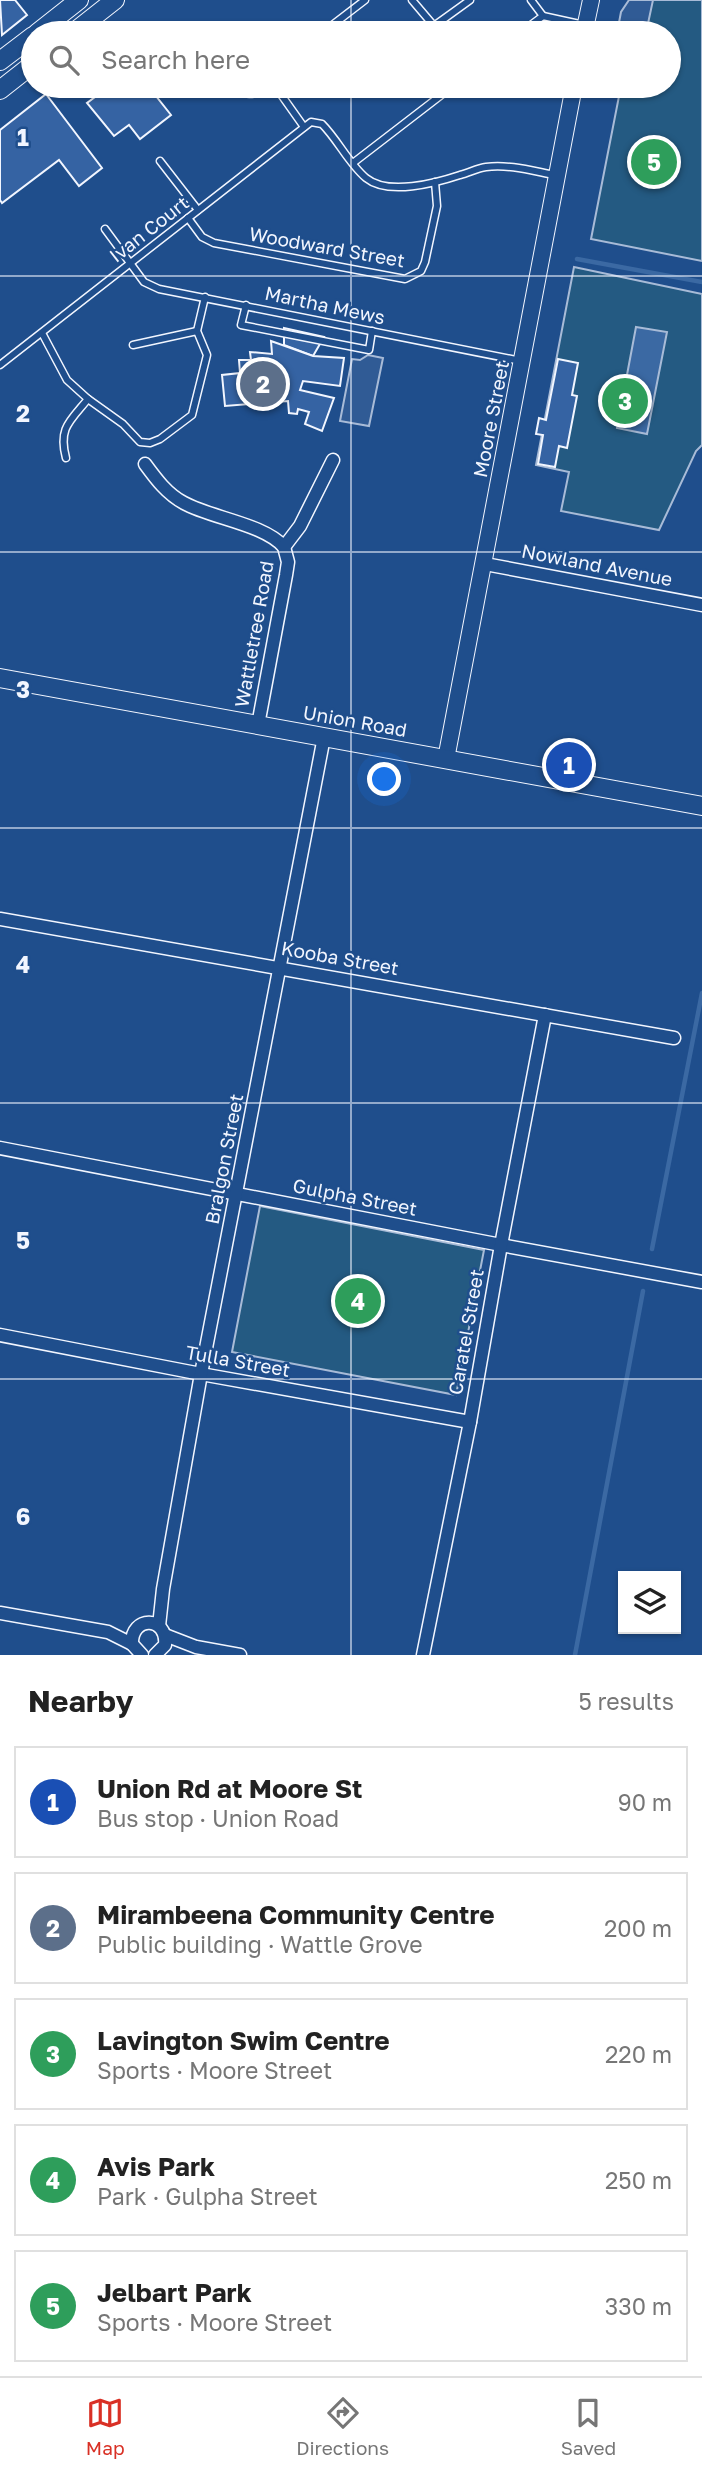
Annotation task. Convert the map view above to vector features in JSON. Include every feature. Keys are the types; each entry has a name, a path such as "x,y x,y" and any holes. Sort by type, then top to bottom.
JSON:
{"main road":[{"path":"56,21 79,0"},
{"path":"88,21 115,0"},
{"path":"0,61 21,49"},
{"path":"0,90 21,73"},
{"name":"Union Road","path":"0,678 702,806"}],"street":[{"path":"587,21 591,0"},
{"name":"Moore Street","path":"446,759 572,98"},
{"path":"284,547 300,526 333,460"},
{"name":"Wattletree Road","path":"145,464 169,493 184,503 265,534 284,547 288,562 258,725"},
{"name":"Nowland Avenue","path":"485,564 702,605"},
{"name":"Bralgon Street","path":"159,1652 163,1589 201,1374 324,737"},
{"name":"Kooba Street","path":"0,919 674,1038"},
{"name":"Caratel Street","path":"423,1655 470,1422 500,1245 545,1016"},
{"name":"Gulpha Street","path":"0,1148 702,1282"},
{"name":"Tulla Street","path":"0,1335 470,1422"},
{"name":"Bralgon Street","path":"138,1652 132,1639 163,1589"},
{"path":"0,1614 108,1632 140,1626 162,1631 196,1647 240,1655"},
{"path":"108,1632 138,1652"},
{"path":"159,1652 196,1647"}],"lane":[{"path":"338,21 365,0"},
{"path":"412,0 430,21"},
{"path":"441,21 470,0"},
{"path":"531,0 542,16 559,21"},
{"path":"536,21 542,16"},
{"path":"283,98 304,127"},
{"path":"437,98 353,163 365,177 388,187 418,186 491,166 557,176"},
{"name":"Ivan Court","path":"0,365 311,122 318,122 326,127 353,163"},
{"path":"160,161 198,210"},
{"name":"Woodward Street","path":"188,218 202,237 214,243 405,279 421,271 425,262 438,206 435,182"},
{"name":"Martha Mews","path":"105,229 144,282 159,289 523,361"},
{"path":"42,333 67,380 123,424 140,442 150,443 160,439 192,415 197,405 207,355 197,331 205,297"},
{"path":"246,305 241,325 369,350 372,331"},
{"path":"133,345 197,331"},
{"path":"66,458 62,434 88,399"}],"shaded area":[{"path":"629,0 653,0 649,21 619,21 621,12"},
{"path":"638,0 702,0 702,261 591,239 619,98 681,98 681,21 634,21"},
{"path":"574,267 702,294 702,445 696,451 659,530 561,511 569,472 536,465"},
{"path":"636,327 667,332 647,434 617,428"},
{"path":"368,355 383,358 369,426 340,421 352,359 360,360"},
{"path":"260,1206 484,1250 456,1395 232,1352"}],"building":[{"path":"0,0 15,0 27,15 2,35"},
{"path":"41,98 49,98 102,168 79,186 59,160 2,203 0,130"},
{"path":"94,98 158,98 171,115 140,139 129,125 114,136 87,103"},
{"path":"284,328 324,337 313,356 284,345"},
{"path":"271,341 313,356 344,358 340,386 303,381 300,390 334,398 322,431 305,424 309,412 298,409 297,414 289,413 288,401 225,406 222,375 240,373 239,360 251,360 250,352 272,354"},
{"path":"558,359 578,363 572,395 577,396 567,448 559,446 555,467 538,464 543,435 536,434 539,418 546,420"}],"waterway":[{"path":"577,259 702,282"},
{"path":"652,1249 702,993"},
{"path":"575,1655 643,1291"}],"place":[{"name":"Jelbart Park","path":"654,162"},
{"name":"Mirambeena Community Centre","path":"263,384"},
{"name":"Lavington Swim Centre","path":"625,401"},
{"name":"Union Rd at Moore St","path":"569,765"},
{"name":"Avis Park","path":"358,1301"}]}
